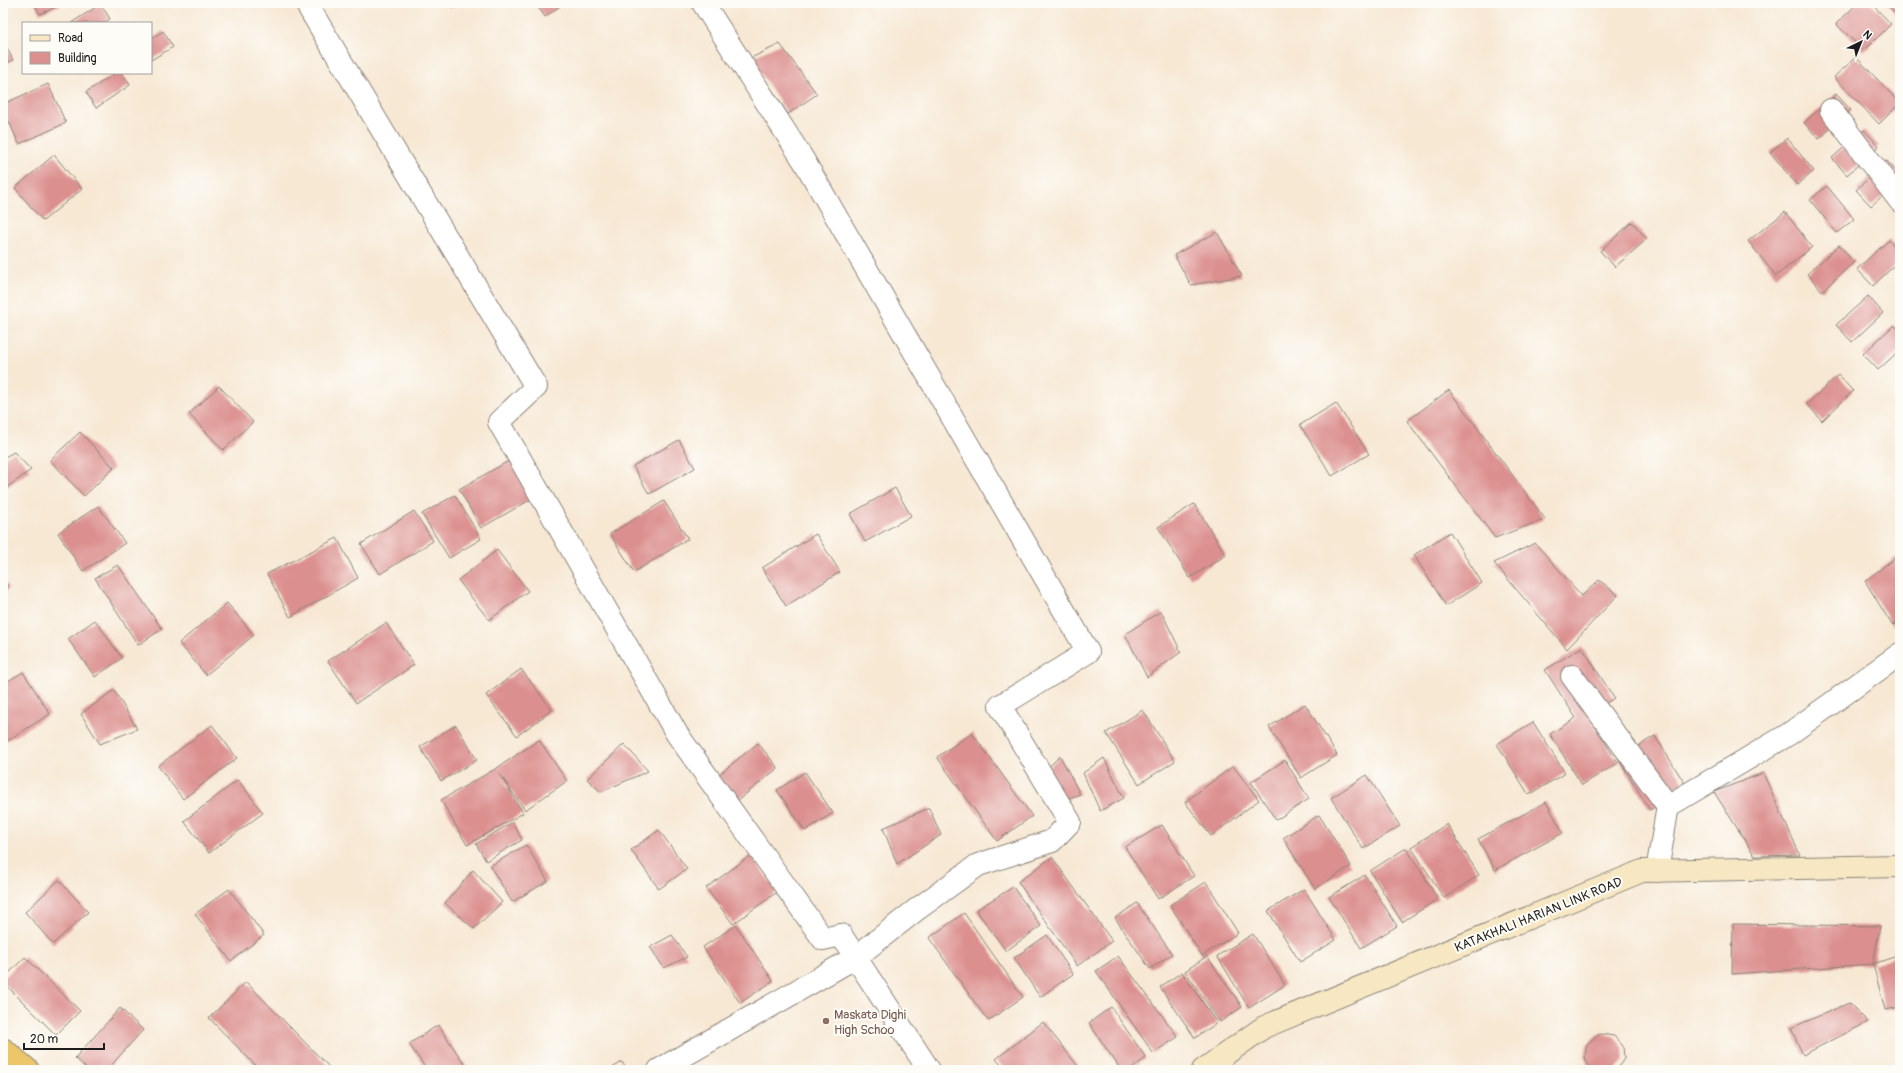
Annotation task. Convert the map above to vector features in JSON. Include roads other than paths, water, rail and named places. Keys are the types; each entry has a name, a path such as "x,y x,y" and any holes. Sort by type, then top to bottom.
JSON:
{"highway":[{"path":"3,1049 28,1070"}],"street":[{"path":"306,3 536,387 499,422 673,727 823,939 841,935 930,1070"},
{"path":"659,1070 856,957 916,910 978,865 1052,841 1070,822 1000,706 1088,652 804,160 703,3"},
{"path":"1832,110 1900,201"},
{"path":"1668,806 1789,734 1900,654"},
{"path":"1572,676 1668,806 1658,871"},
{"name":"KATAKHALI HARIAN LINK ROAD","path":"1203,1070 1264,1027 1642,871 1900,866"}],"place":[{"name":"Maskata Dighi High Schoo","path":"826,1021"}]}
